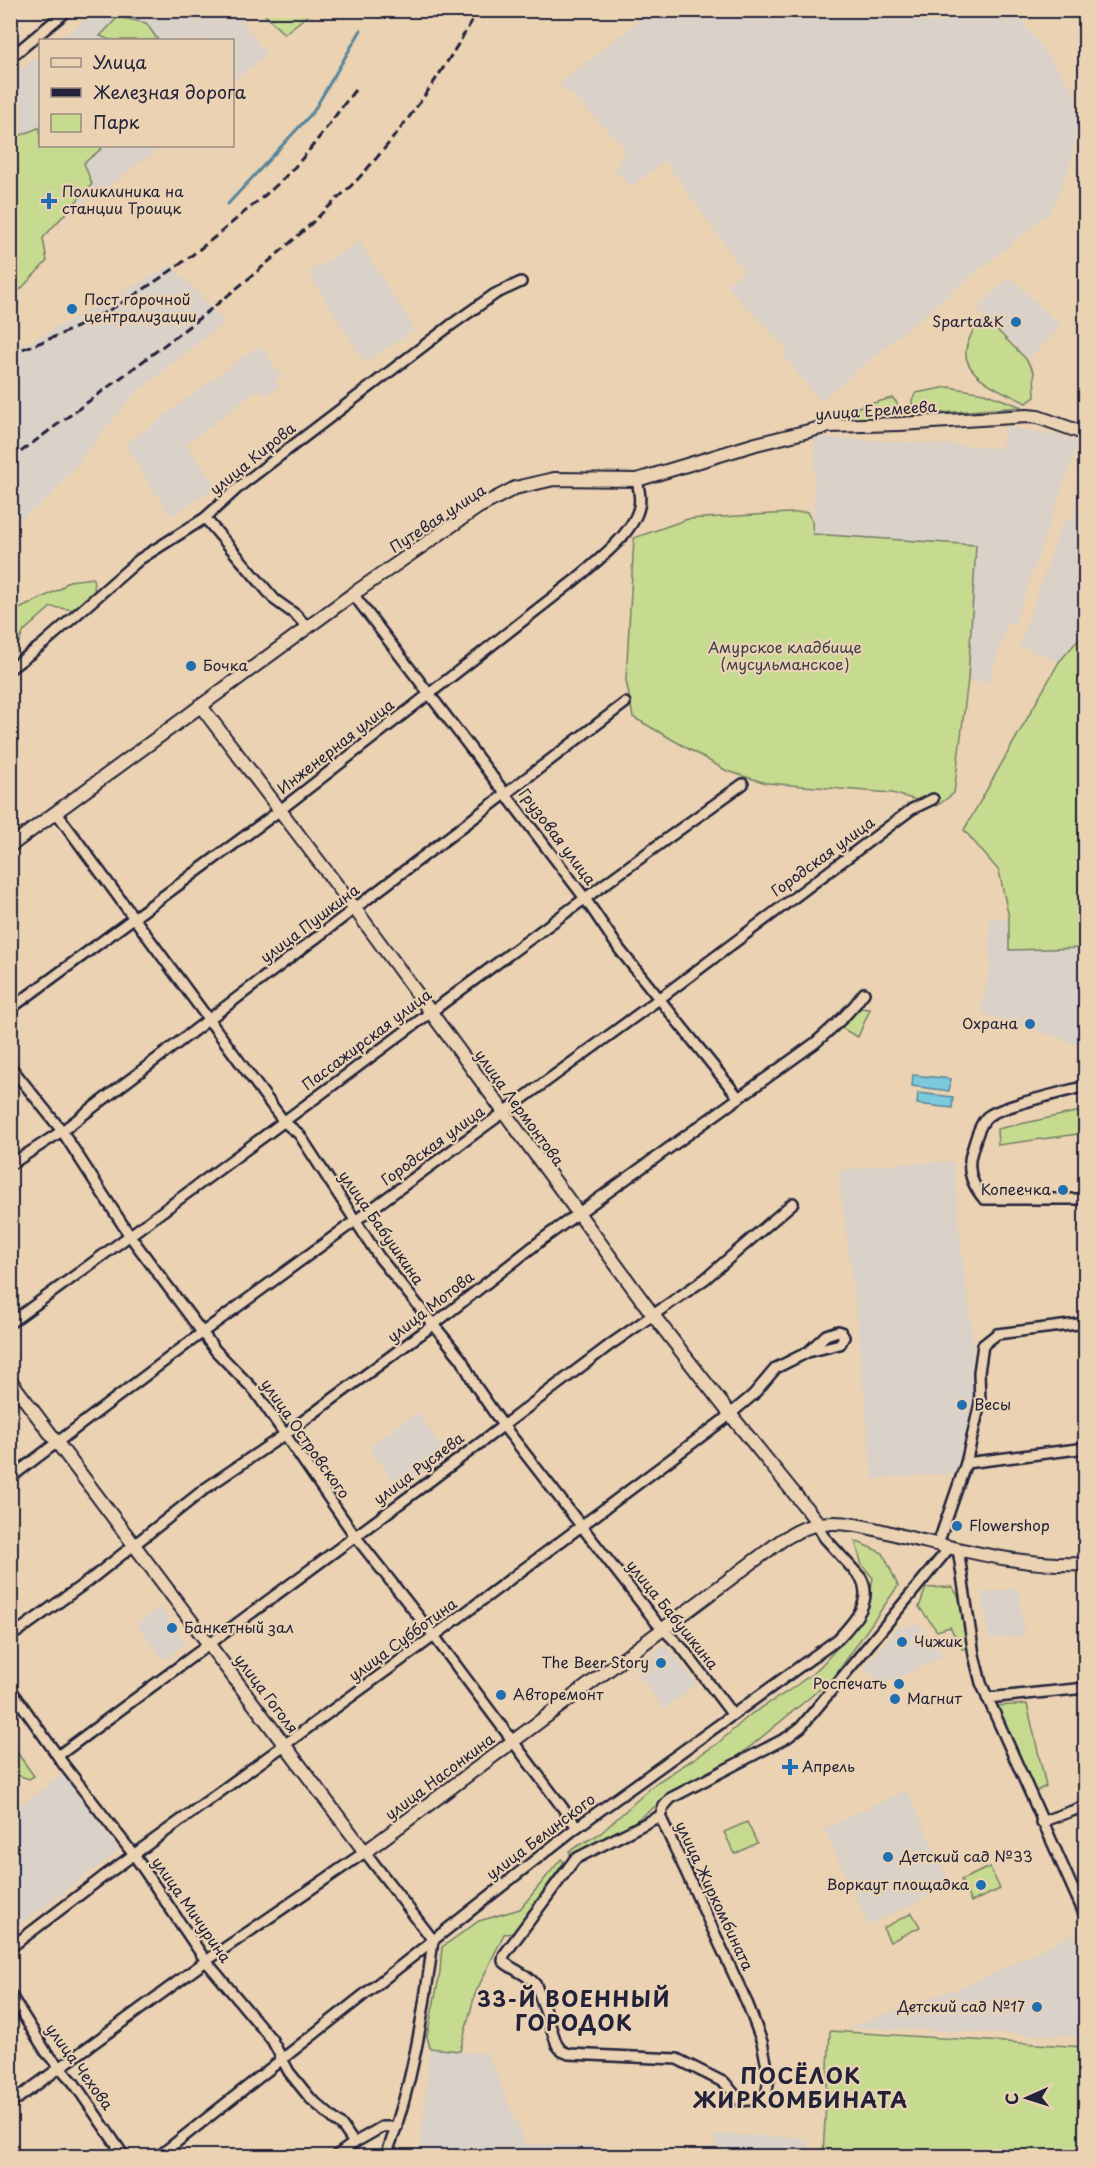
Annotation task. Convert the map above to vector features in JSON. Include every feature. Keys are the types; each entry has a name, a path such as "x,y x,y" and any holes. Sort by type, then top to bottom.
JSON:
{"street":[{"path":"10,58 68,10"},
{"name":"улица Кирова","path":"10,669 43,644 140,559 206,518 240,486 436,336 495,294 521,282"},
{"name":"улица Еремеева","path":"637,480 756,444 829,426 1027,416 1038,417 1086,434"},
{"name":"Путевая улица","path":"10,846 307,627 477,508 514,488 554,479 637,480"},
{"name":"Инженерная улица","path":"10,1009 279,811 575,580 606,553 635,519 640,496 637,480"},
{"path":"206,518 275,600 296,615 307,627"},
{"name":"Грузовая улица","path":"353,594 584,897 620,950 739,1098"},
{"name":"улица Пушкина","path":"10,1165 62,1131 625,704"},
{"name":"улица Лермонтова","path":"200,705 355,909 653,1315 818,1524"},
{"name":"Пассажирская улица","path":"10,1323 284,1122 584,897 743,784"},
{"name":"Городская улица","path":"10,1478 203,1332 659,999 903,816 933,799"},
{"name":"улица Бабушкина","path":"56,812 135,917 207,1020 284,1122 299,1134 380,1257 462,1360 475,1385 502,1424 656,1622 683,1649 732,1714"},
{"name":"улица Мотова","path":"10,1637 48,1611 206,1488 284,1435 433,1325 544,1238 815,1042 842,1020 864,993"},
{"name":"улица Островского","path":"10,1066 62,1131 130,1236 216,1351 255,1391 355,1536 434,1636 577,1827"},
{"path":"1086,1086 1003,1110 987,1117 975,1139 970,1158 973,1184 984,1199 1086,1199"},
{"name":"улица Русяева","path":"59,1755 502,1424 705,1279 793,1203"},
{"path":"1086,1323 997,1334 983,1346 979,1372 981,1399 949,1547 974,1655 987,1698 1086,1918"},
{"name":"улица Субботина","path":"10,1948 434,1636 730,1414 753,1395 776,1368 808,1352"},
{"name":"улица Гоголя","path":"10,1380 432,1940"},
{"path":"966,1463 1086,1448"},
{"name":"улица Насонкина","path":"10,2104 206,1961 365,1852 782,1540 818,1524 851,1525 949,1547 1039,1563 1062,1566 1086,1564"},
{"name":"улица Белинского","path":"159,2157 577,1827 826,1649 849,1627 862,1606 866,1590 861,1578 824,1537 818,1524"},
{"name":"улица Жиркомбината","path":"660,1816 748,2005 762,2042 770,2077 766,2098 740,2101 725,2083 677,2059 569,2055 557,2045 536,1985 530,1977 507,1965 503,1960 504,1955 575,1859 660,1816 664,1806 671,1798 788,1737 801,1727 949,1547"},
{"name":"улица Мичурина","path":"10,1688 134,1855 206,1961 272,2040 289,2072 310,2098 343,2127 354,2143"},
{"path":"987,1698 1086,1688"},
{"path":"1041,1822 1086,1806"},
{"path":"386,2157 397,2127 414,2063 432,1940"},
{"name":"улица Чехова","path":"10,1994 46,2052 74,2083 124,2157"},
{"path":"336,2157 354,2143 382,2127 397,2127"}],"shaded area":[{"path":"97,11 235,11 267,55 234,80 234,39 60,39"},
{"path":"651,11 1015,11 1073,89 1078,124 1070,166 1051,211 820,401 784,356 787,349 726,285 744,272 665,161 631,187 614,169 626,150 585,107 559,84"},
{"name":"Поликлиника на станции Троицк","path":"39,56 39,147 162,147 11,257 11,78"},
{"path":"359,241 415,330 365,362 308,273"},
{"path":"172,265 224,322 133,395 52,495 11,527 11,352"},
{"path":"1009,276 1061,326 1029,359 977,309"},
{"path":"259,345 281,376 274,381 279,387 263,395 259,389 186,444 216,487 171,516 125,445"},
{"path":"1005,426 1079,440 1014,625 1008,624 988,684 968,679 976,545 813,534 815,437 1002,448"},
{"path":"1085,468 1085,637 1078,640 1059,662 1019,645 1064,519 1074,521 1076,489"},
{"path":"989,918 1009,918 1009,950 1085,948 1085,1046 981,1013 990,967"},
{"path":"954,1162 959,1227 972,1332 975,1394 956,1473 872,1479 856,1306 838,1171 890,1164"},
{"path":"417,1412 447,1454 400,1490 369,1447"},
{"path":"1018,1588 1025,1636 989,1639 982,1593"},
{"path":"162,1606 164,1613 186,1643 164,1660 137,1624"},
{"path":"920,1625 943,1656 881,1686 864,1667 898,1628"},
{"path":"665,1644 697,1684 665,1709 633,1669"},
{"path":"62,1774 120,1850 11,1931 11,1813"},
{"name":"Детский сад №33","path":"907,1790 951,1885 869,1925 824,1829"},
{"name":"Детский сад №17","path":"1073,1934 1085,1964 1085,2037 849,2027 977,1981"},
{"path":"430,2048 488,2054 525,2144 599,2146 602,2156 420,2156"},
{"path":"716,2134 807,2138 806,2156 714,2156"}],"green space":[{"path":"261,11 313,11 284,34"},
{"path":"118,17 146,23 157,39 108,39 100,36"},
{"name":"Поликлиника на станции Троицк","path":"39,128 39,147 102,147 84,163 92,184 43,238 47,261 20,290 11,288 11,142 14,138"},
{"path":"988,321 1026,359 1034,372 1035,397 1026,403 987,383 971,368 967,359 967,345 978,322"},
{"path":"948,387 984,393 1022,407 913,415 912,400 916,393"},
{"path":"892,398 897,407 894,417 854,419 853,416 858,407"},
{"name":"Амурское кладбище (мусульманское)","path":"807,512 812,521 813,534 976,545 968,679 954,793 937,806 892,793 766,783 727,771 633,717 626,680 634,538 688,519"},
{"path":"93,578 95,593 76,610 51,607 24,631 11,656 11,613 60,589 69,581"},
{"path":"1085,637 1085,948 1009,950 1009,918 999,871 964,830 1059,662 1078,640"},
{"path":"859,1008 870,1009 858,1037 841,1028"},
{"path":"1085,1110 1085,1133 998,1145 997,1129"},
{"path":"855,1541 883,1553 898,1586 830,1683 717,1772 667,1798 624,1829 572,1856 569,1851 601,1833 656,1783 717,1744 751,1714 816,1671 848,1636 869,1601 873,1578 862,1565"},
{"path":"952,1587 959,1597 968,1647 962,1649 950,1627 937,1631 919,1607 926,1588"},
{"path":"1027,1704 1046,1786 1033,1793 996,1706"},
{"path":"11,1744 34,1776 29,1779 11,1773"},
{"path":"747,1822 757,1843 735,1854 724,1832"},
{"path":"561,1859 564,1862 514,1933 504,1934 475,1994 460,2051 430,2048 427,2036 440,1973 442,1947 479,1921 520,1909"},
{"name":"Воркаут площадка","path":"990,1867 1000,1889 971,1902 961,1880"},
{"path":"912,1913 920,1927 890,1942 883,1928"},
{"path":"830,2031 1085,2047 1085,2156 823,2155"}],"water":[{"path":"913,1075 951,1079 949,1091 912,1086"},
{"path":"918,1093 953,1097 952,1108 917,1104"}],"waterway":[{"path":"228,204 313,112 361,30"}],"railway":[{"path":"10,460 204,315 278,253 352,185 374,161 422,99 478,10"},
{"path":"10,353 42,342 104,313 189,258 268,193 293,169 355,90"}],"place":[{"name":"Поликлиника на станции Троицк","path":"49,201"},
{"name":"Пост горочной централизации","path":"72,309"},
{"name":"Sparta&K","path":"1016,322"},
{"name":"Бочка","path":"191,666"},
{"name":"Охрана","path":"1030,1024"},
{"name":"Копеечка","path":"1063,1190"},
{"name":"Весы","path":"962,1405"},
{"name":"Flowershop","path":"957,1526"},
{"name":"Банкетный зал","path":"172,1628"},
{"name":"Чижик","path":"902,1642"},
{"name":"The Beer Story","path":"661,1663"},
{"name":"Роспечать","path":"899,1684"},
{"name":"Авторемонт","path":"501,1695"},
{"name":"Магнит","path":"895,1699"},
{"name":"Апрель","path":"790,1767"},
{"name":"Детский сад №33","path":"888,1857"},
{"name":"Воркаут площадка","path":"981,1885"},
{"name":"Детский сад №17","path":"1037,2007"}],"district":[{"name":"33-Й ВОЕННЫЙ ГОРОДОК","path":"574,2012"},
{"name":"ПОСЁЛОК ЖИРКОМБИНАТА","path":"801,2089"}]}
